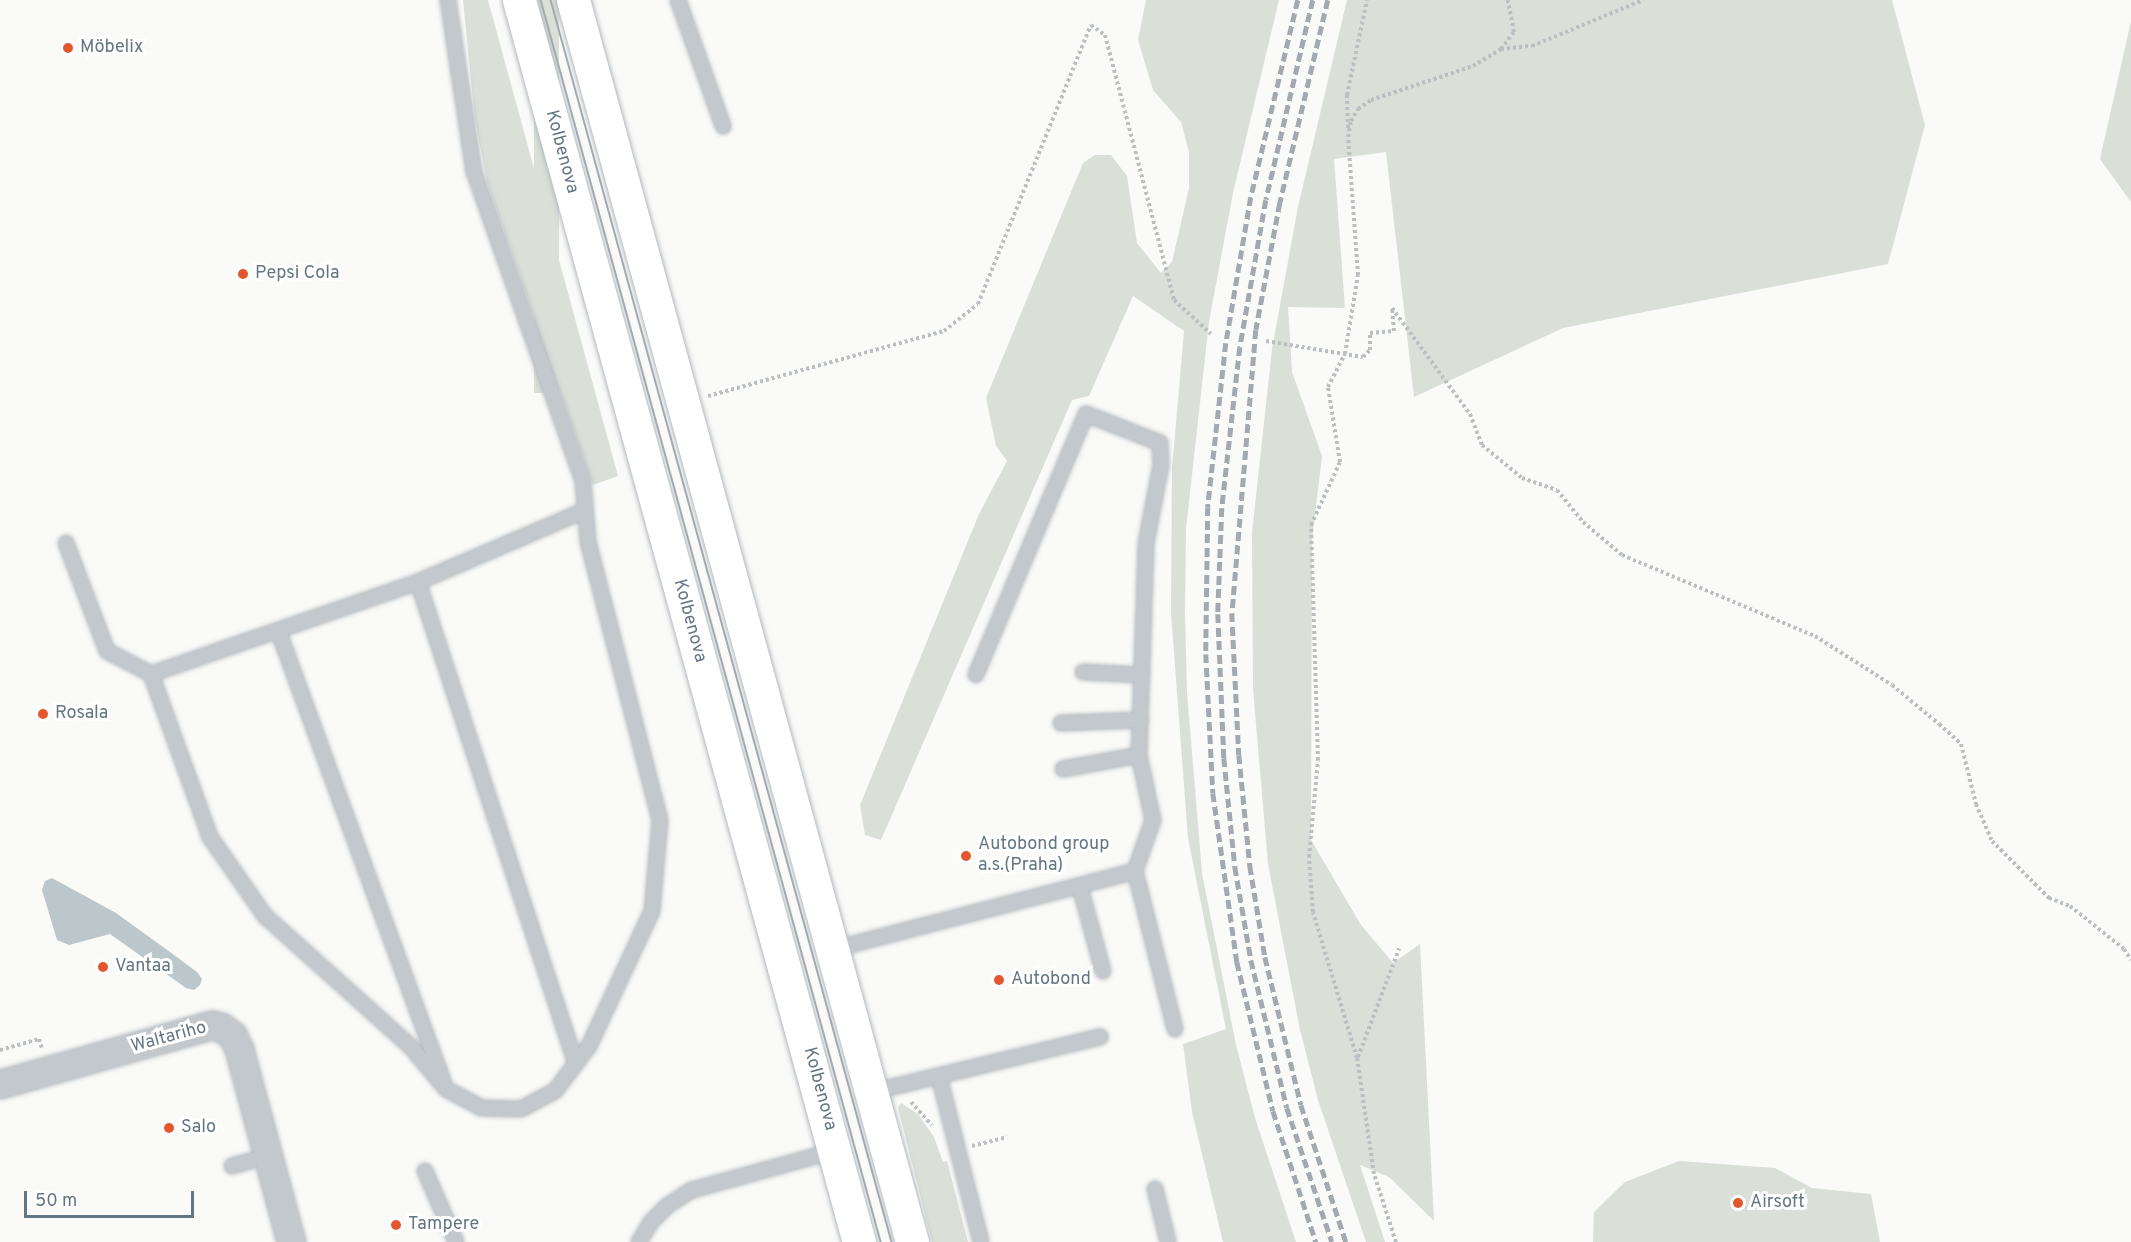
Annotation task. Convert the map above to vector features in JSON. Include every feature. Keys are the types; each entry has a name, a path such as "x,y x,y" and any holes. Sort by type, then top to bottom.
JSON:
{"main road":[{"name":"Kolbenova","path":"519,0 836,1150 859,1242"},
{"path":"573,0 770,714 912,1242"}],"street":[{"name":"Waltariho","path":"0,1084 212,1025 232,1035 239,1049 291,1242"}],"lane":[{"path":"66,543 107,651 151,674 210,837 265,916 411,1047 446,1089 481,1108 521,1109 555,1091 590,1046 652,910 660,820 588,541 583,481 474,172 448,0"},
{"path":"678,0 723,126"},
{"path":"976,675 1086,414 1160,443 1161,465 1146,543 1140,755 1153,820 1135,871 1175,1029"},
{"path":"151,674 418,582 584,511"},
{"path":"418,582 576,1064"},
{"path":"278,630 446,1089"},
{"path":"1083,672 1142,675"},
{"path":"1060,723 1141,720"},
{"path":"1063,768 1140,755"},
{"path":"834,949 1135,871"},
{"path":"1080,887 1102,971"},
{"path":"872,1092 1100,1037"},
{"path":"939,1076 981,1242"},
{"path":"639,1242 651,1222 692,1190 836,1150"},
{"path":"232,1166 268,1156"},
{"path":"425,1171 456,1242"},
{"path":"1155,1189 1168,1242"}],"path":[{"path":"1367,0 1347,95 1359,275 1345,354 1328,387 1340,462 1311,525 1318,760 1309,857 1313,912 1357,1058 1374,1174 1396,1242"},
{"path":"1501,50 1514,32 1508,0"},
{"path":"1348,137 1358,109 1371,100 1473,66 1501,50 1532,46 1643,0"},
{"path":"684,403 944,331 978,304 1091,25 1106,35 1174,300 1211,334"},
{"path":"1266,341 1363,357 1370,350 1370,333 1394,331 1392,308 1470,414 1482,445 1522,478 1557,490 1583,522 1622,555 1815,636 1892,685 1939,724 1961,744 1976,804 1992,841 2049,898 2070,906 2124,949 2131,960"},
{"path":"1357,1058 1399,949"},
{"path":"0,1050 39,1039 45,1058"}],"shaded area":[{"path":"463,0 488,0 618,476 593,485 487,182 475,120"},
{"path":"534,0 559,0 559,393 534,393"},
{"path":"1146,0 1279,0 1233,193 1209,322 1186,529 1185,613 1187,692 1202,873 1236,1045 1255,1118 1296,1242 1223,1242 1192,1112 1183,1044 1226,1029 1188,838 1171,613 1172,469 1184,331 1133,296 1089,396 1072,400 881,840 865,835 860,805 979,514 1007,461 996,446 986,398 1083,163 1095,155 1111,155 1127,176 1137,243 1161,273 1172,262 1189,188 1189,152 1181,122 1153,90 1138,40"},
{"path":"1347,0 1892,0 1925,125 1888,264 1563,328 1414,397 1386,152 1334,159 1345,308 1288,307 1292,372 1322,456 1312,541 1311,840 1361,925 1393,963 1420,944 1434,1221 1389,1177 1360,1165 1385,1242 1366,1242 1318,1100 1300,1030 1268,864 1253,689 1252,533 1272,349 1298,207"},
{"path":"2131,21 2131,202 2100,159"},
{"path":"52,878 116,913 170,952 197,972 202,979 200,985 194,990 186,988 110,934 69,945 57,940 42,890 45,881"},
{"path":"901,1103 918,1114 934,1137 943,1162 947,1161 968,1242 932,1242 898,1108"},
{"name":"Airsoft","path":"1679,1161 1775,1168 1812,1188 1871,1194 1880,1242 1593,1242 1594,1212 1625,1182"}],"tram line":[{"path":"541,0 881,1242"},
{"path":"551,0 892,1242"}],"railway":[{"path":"1298,0 1251,197 1226,343 1208,507 1206,654 1213,793 1237,962 1273,1111 1316,1242"},
{"path":"1313,0 1266,200 1240,347 1222,508 1218,614 1224,758 1235,867 1251,960 1287,1108 1332,1242"},
{"path":"1328,0 1280,203 1256,330 1232,613 1239,755 1250,866 1265,957 1301,1105 1346,1242"}],"place":[{"name":"Möbelix","path":"68,48"},
{"name":"Pepsi Cola","path":"243,274"},
{"name":"Rosala","path":"43,714"},
{"name":"Autobond group a.s.(Praha)","path":"966,856"},
{"name":"Vantaa","path":"103,967"},
{"name":"Autobond","path":"999,980"},
{"name":"Salo","path":"169,1128"},
{"name":"Airsoft","path":"1738,1203"},
{"name":"Tampere","path":"396,1225"}]}
